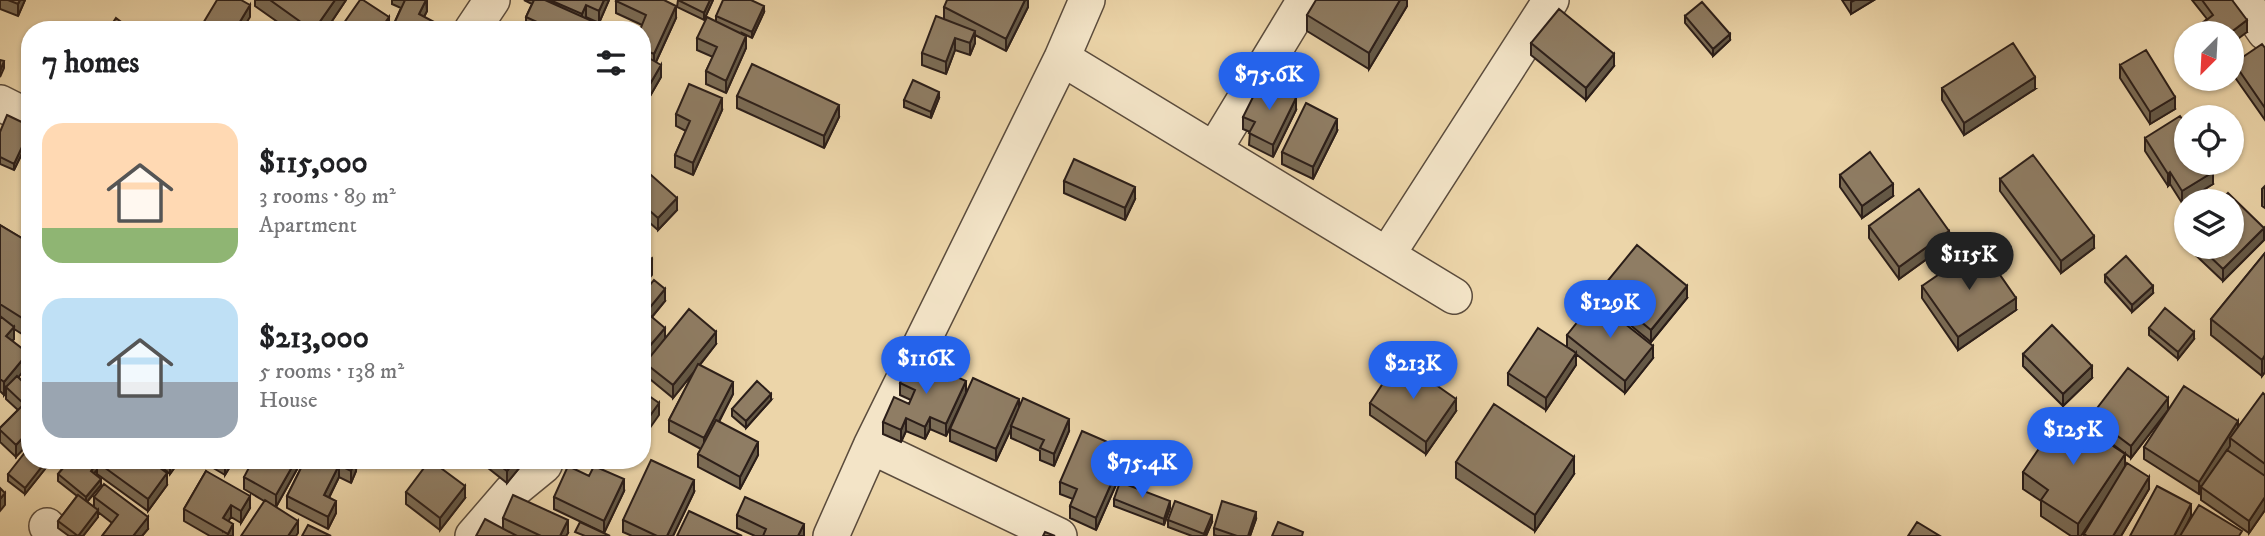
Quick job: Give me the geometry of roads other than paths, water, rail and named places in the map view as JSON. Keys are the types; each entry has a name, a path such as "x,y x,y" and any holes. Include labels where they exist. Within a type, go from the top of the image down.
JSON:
{"street":[{"path":"478,21 492,0"},
{"path":"831,536 871,446 1062,58 1087,0"},
{"path":"1214,150 1305,0"},
{"path":"1387,255 1551,0"},
{"path":"2243,0 2265,32"},
{"path":"1062,58 1454,296"},
{"path":"0,103 21,114"},
{"path":"871,446 1059,536"},
{"path":"473,536 511,492 540,469"}]}
